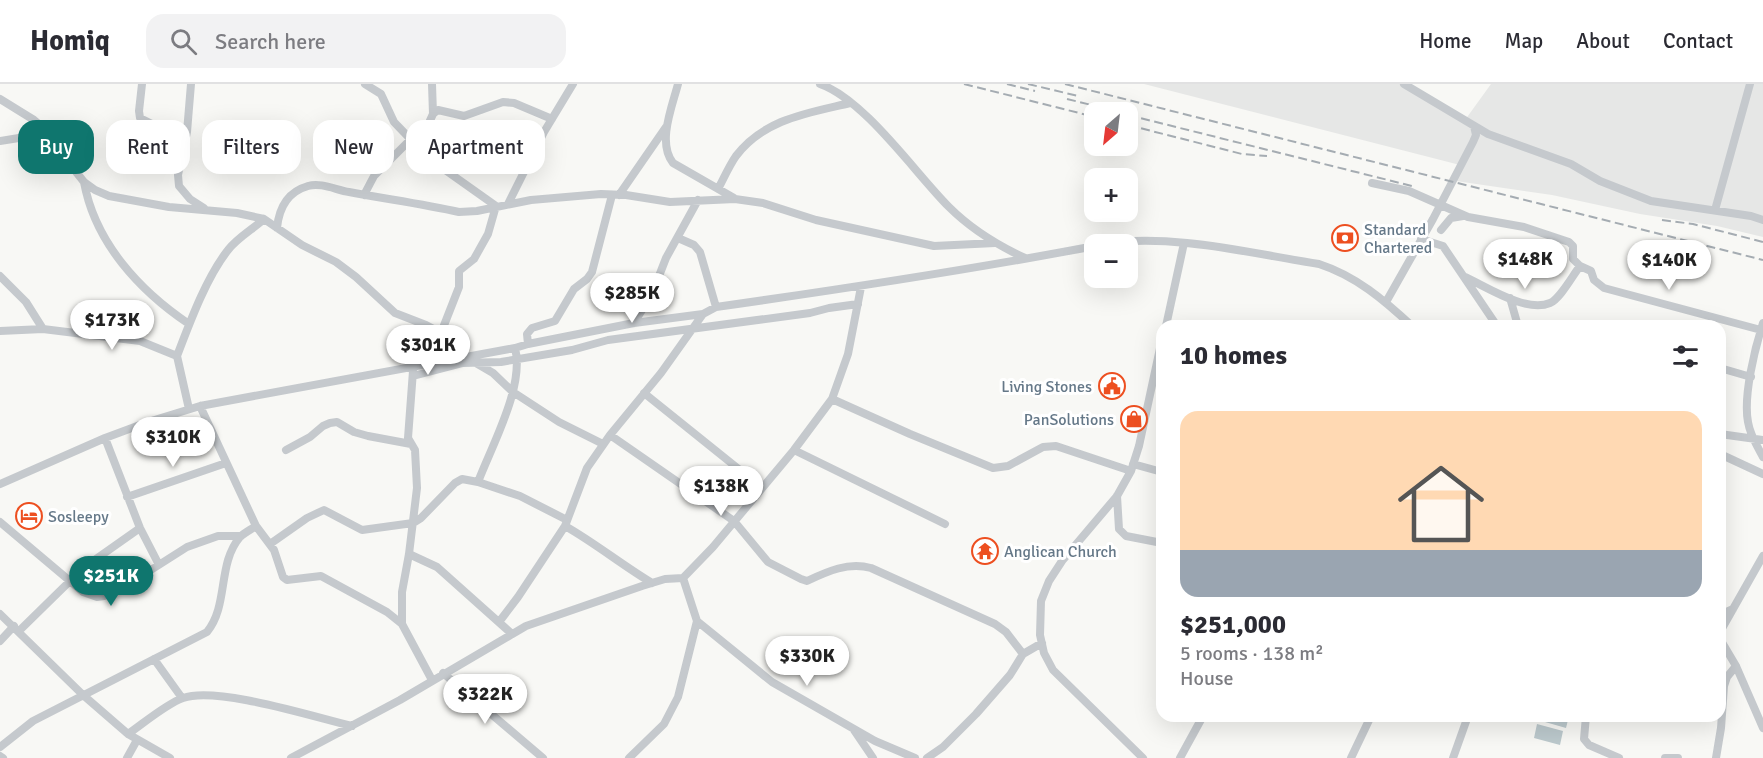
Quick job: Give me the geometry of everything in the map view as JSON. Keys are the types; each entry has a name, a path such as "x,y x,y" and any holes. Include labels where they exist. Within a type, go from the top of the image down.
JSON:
{"street":[{"path":"142,84 139,111 140,118 144,120"},
{"path":"188,120 191,84"},
{"path":"365,84 381,94 394,122 406,136"},
{"path":"430,120 433,114 432,84"},
{"path":"508,204 573,84"},
{"path":"678,84 668,126 666,149 668,157 674,163 735,199"},
{"path":"820,84 835,91 879,129 948,206 995,243 1026,259"},
{"path":"1404,84 1488,134 1571,164 1600,181 1651,201 1751,216 1763,220"},
{"path":"1714,210 1750,84"},
{"path":"0,99 34,120"},
{"path":"433,114 438,110 464,116 503,102 514,103 552,119"},
{"path":"718,189 736,156 762,131 798,116 850,103"},
{"path":"528,344 527,334 532,328 555,321 574,289 587,279 616,195 668,126"},
{"path":"1386,302 1473,142 1476,135 1474,126"},
{"path":"0,141 18,138"},
{"path":"364,195 367,185 374,176 406,144"},
{"path":"78,174 94,190 109,196 169,207 206,209 264,219 302,245 336,262 395,313 441,333 464,356 493,373 513,392 559,422 603,444"},
{"path":"178,174 179,186 190,199 206,209"},
{"path":"451,174 496,206"},
{"path":"84,182 98,226 111,248 139,284 161,305 189,324"},
{"path":"1372,183 1409,191 1468,217"},
{"path":"277,228 278,212 283,202 301,189 310,185 321,185 459,212 477,211 531,200 616,195 670,202 735,199 764,202 816,220 934,246 995,243"},
{"path":"634,323 652,294 666,258 698,200"},
{"path":"441,333 459,286 459,271 474,259 488,234 496,206"},
{"path":"1441,230 1450,218 1459,216 1524,227 1569,242 1573,246 1573,259 1580,266 1592,271 1594,280 1604,288 1762,327 1751,377 1748,422 1763,457"},
{"path":"189,409 177,356 189,324 199,301 230,248 264,219"},
{"path":"1433,219 1441,230 1443,246 1493,320"},
{"path":"678,238 694,245 700,252 716,307"},
{"path":"1420,239 1443,246"},
{"path":"1138,240 1184,243 1319,264 1338,270 1386,302 1406,320"},
{"path":"1167,320 1184,243"},
{"path":"0,484 105,438 200,406 514,348 634,323 703,314 716,307 861,286 1084,248"},
{"path":"1465,277 1510,298 1530,304 1551,303 1580,266"},
{"path":"0,276 26,302 43,329"},
{"path":"291,758 400,700 526,626 652,583 683,578 794,450 832,399 848,354 861,286"},
{"path":"1510,298 1516,320"},
{"path":"413,376 463,363 501,362 572,350 608,339 810,313 858,304"},
{"path":"499,622 566,523 587,468 703,314"},
{"path":"0,331 43,329 140,341 177,356"},
{"path":"477,482 513,392 518,359 514,348"},
{"path":"1143,758 1053,670 1044,653 1039,627 1041,602 1049,581 1062,561 1117,496 1132,467 1156,365"},
{"path":"402,624 402,592 417,488 415,450 408,438 413,366"},
{"path":"1726,370 1751,377"},
{"path":"644,393 761,487"},
{"path":"832,399 993,468 1008,466 1043,447 1056,446 1132,467 1156,471"},
{"path":"200,406 256,526 270,544 285,579 321,576 387,612 402,624 432,680"},
{"path":"286,450 310,437 323,426 337,422 354,432 411,444"},
{"path":"610,435 734,521 768,562 807,581 822,573 857,565 871,568 995,624 1006,632 1023,654"},
{"path":"1726,435 1763,440"},
{"path":"105,438 140,528 158,563"},
{"path":"794,450 945,524"},
{"path":"1726,457 1763,474"},
{"path":"128,497 226,463"},
{"path":"270,544 307,518 324,510 362,530 413,523 462,479 520,496 566,523 652,583"},
{"path":"1117,496 1119,529 1126,536 1156,542"},
{"path":"0,522 83,592 97,597 121,589 158,563 187,547 218,536 241,536"},
{"path":"0,747 33,721 196,639 210,628 218,610 224,572 231,553 241,536 256,526"},
{"path":"0,641 96,559 140,528"},
{"path":"409,554 437,567 512,634"},
{"path":"1726,622 1763,556"},
{"path":"1759,565 1763,573"},
{"path":"629,758 664,723 672,711 680,688 697,621 683,578"},
{"path":"1726,612 1734,608"},
{"path":"0,614 83,695 128,734 170,758"},
{"path":"697,621 772,682 853,729 915,758"},
{"path":"930,756 943,747 976,714 1010,675 1023,654 1042,643"},
{"path":"1726,649 1736,666 1763,728"},
{"path":"154,659 182,698"},
{"path":"1726,683 1736,666"},
{"path":"443,673 543,758"},
{"path":"128,734 182,698 194,696 239,698 352,726"},
{"path":"1180,758 1200,722"},
{"path":"1351,758 1368,722"},
{"path":"1453,758 1466,722"},
{"path":"1585,722 1584,739 1589,745 1619,758"},
{"path":"1716,758 1721,722"},
{"path":"853,729 873,758"},
{"path":"127,758 137,740"},
{"path":"930,756 944,758"},
{"path":"1665,758 1678,758"}],"shaded area":[{"path":"1144,84 1404,84 1465,120 1491,84 1763,84 1763,237 1717,226 1640,214 1552,195 1456,181 1460,165"},
{"path":"1545,722 1568,722 1566,728"},
{"path":"1537,724 1563,731 1560,745 1534,738"}],"railway":[{"path":"964,84 1084,114"},
{"path":"1007,84 1035,91"},
{"path":"1028,84 1078,96"},
{"path":"1065,84 1763,260"},
{"path":"1067,99 1084,103"},
{"path":"1138,118 1416,187"},
{"path":"1138,128 1242,154 1267,156"},
{"path":"1662,220 1693,224 1763,242"}],"place":[{"name":"Standard Chartered","path":"1345,238"},
{"name":"Living Stones","path":"1112,386"},
{"name":"PanSolutions","path":"1134,419"},
{"name":"Sosleepy","path":"29,516"},
{"name":"Anglican Church","path":"985,551"}]}
